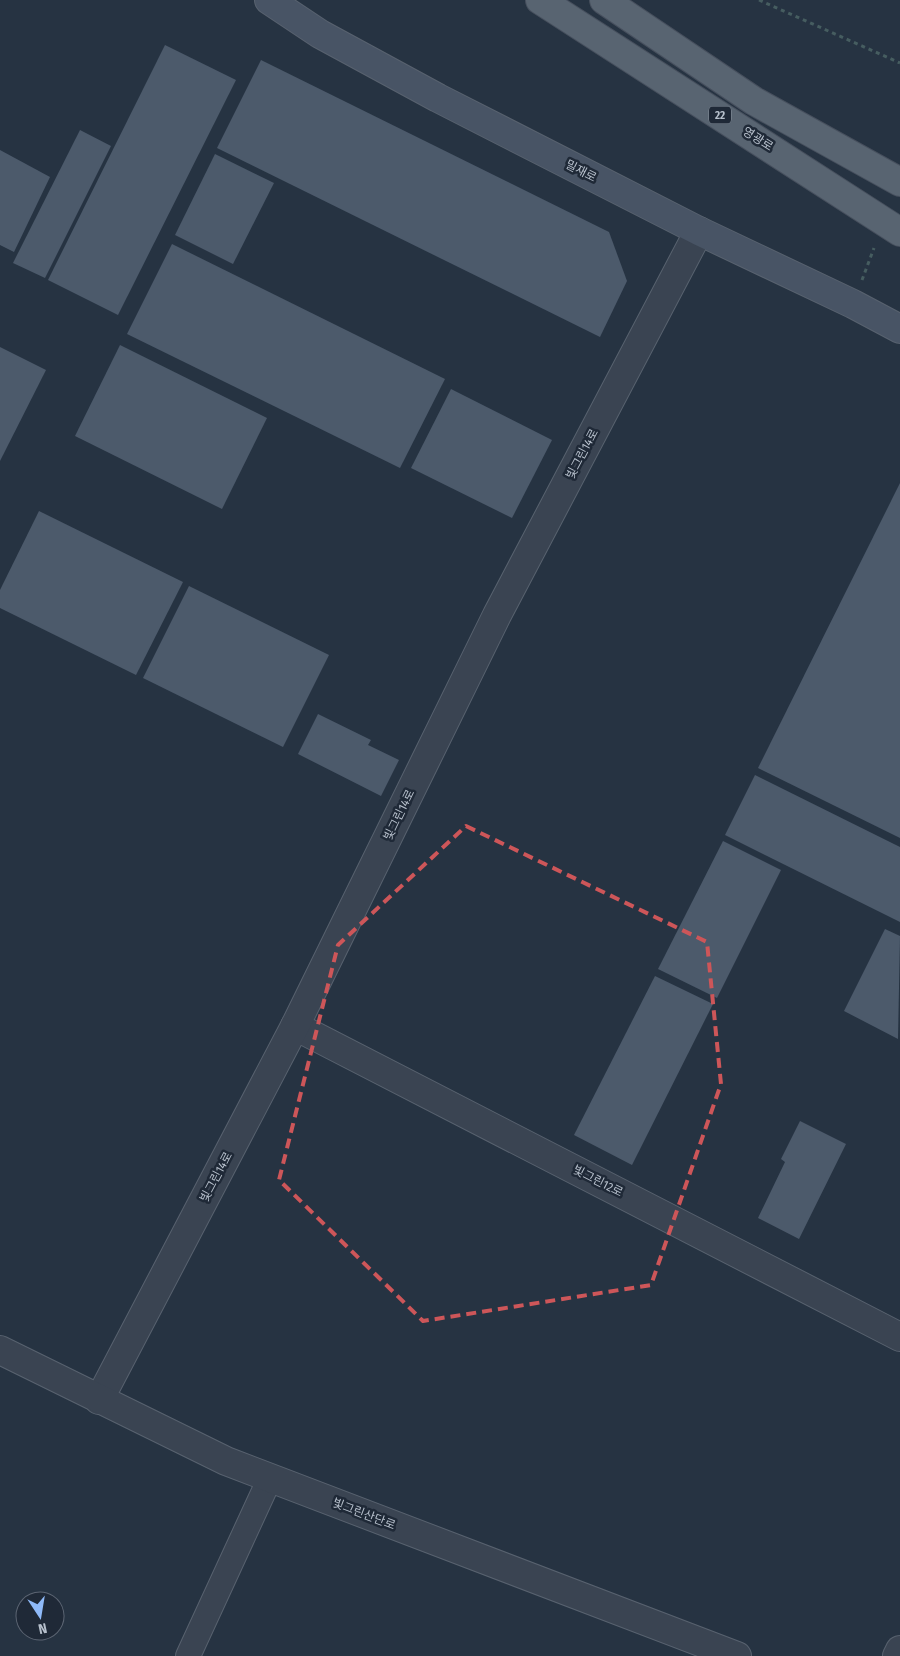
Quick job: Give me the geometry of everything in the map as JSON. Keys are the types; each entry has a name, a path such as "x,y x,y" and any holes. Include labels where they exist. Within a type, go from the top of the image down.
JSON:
{"main road":[{"name":"밀재로","path":"269,0 320,34 438,98 699,231 853,304 900,329"},
{"name":"영광로","path":"540,0 900,232"},
{"name":"22","path":"604,0 754,100 900,182"}],"street":[{"name":"빛그린14로","path":"99,1400 295,1026 497,615 699,231"},
{"name":"빛그린12로","path":"295,1026 900,1337"},
{"name":"빛그린산단로","path":"0,1350 226,1461 737,1656"},
{"path":"188,1656 270,1478"},
{"path":"897,1656 900,1650"}],"path":[{"path":"759,0 900,63"},
{"path":"853,304 874,248"}],"highlighted area":[{"path":"466,826 707,942 721,1084 651,1285 423,1321 279,1180 338,945"}],"building":[{"path":"165,45 236,80 118,315 48,280"},
{"path":"261,60 609,232 627,281 600,337 217,148"},
{"path":"80,130 111,146 45,278 13,263"},
{"path":"0,150 50,177 14,252 0,245"},
{"path":"215,154 274,183 233,264 175,235"},
{"path":"172,244 445,379 400,468 127,334"},
{"path":"120,345 267,418 222,509 75,436"},
{"path":"0,347 46,370 0,461"},
{"path":"451,389 552,440 512,518 411,468"},
{"path":"900,483 900,838 758,768"},
{"path":"39,511 183,582 136,675 0,608 0,590"},
{"path":"189,586 329,655 283,747 143,678"},
{"path":"318,714 371,740 368,745 399,760 381,796 298,754"},
{"path":"755,775 900,847 900,922 725,835"},
{"path":"723,841 781,870 717,998 658,969"},
{"path":"885,929 900,936 898,1039 844,1011"},
{"path":"655,976 713,1004 632,1165 574,1135"},
{"path":"800,1121 846,1144 799,1239 758,1218 785,1162 781,1159"}]}
